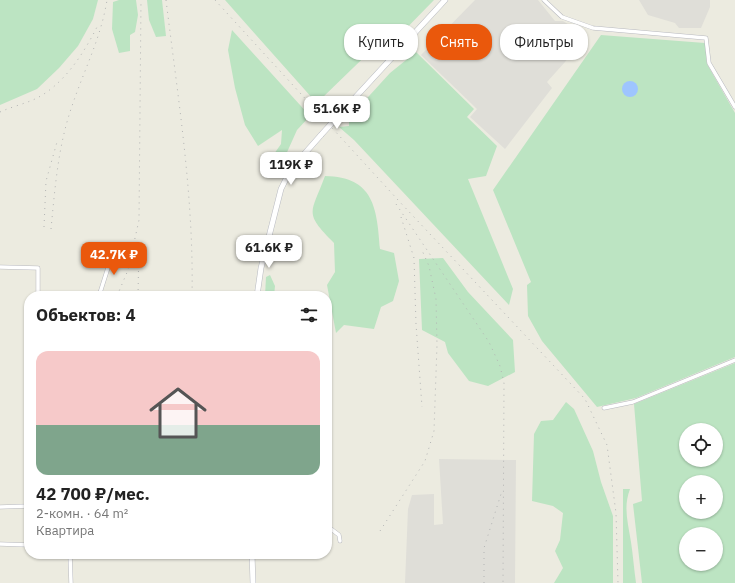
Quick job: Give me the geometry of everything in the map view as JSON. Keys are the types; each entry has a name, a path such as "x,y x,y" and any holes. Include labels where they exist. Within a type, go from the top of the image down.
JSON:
{"main road":[{"path":"258,291 261,268 281,189 291,169 445,0"},
{"path":"252,559 252,583"}],"street":[{"path":"544,0 562,17 593,28 706,38 710,63 735,106"},
{"path":"101,291 113,252"},
{"path":"0,267 38,268 38,291"},
{"path":"604,408 633,402 735,360"},
{"path":"0,507 24,506"},
{"path":"332,530 339,535 340,541"},
{"path":"0,544 24,545"},
{"path":"70,559 71,583"}],"shaded area":[{"path":"475,0 538,0 555,21 563,21 568,24 500,24 500,60 566,60 547,82 552,88 505,149 470,117 477,109 426,60 492,60 492,24 451,24"},
{"path":"639,0 710,0 710,7 701,28 679,28 675,23 648,15"},
{"path":"426,50 426,60 421,55"},
{"path":"439,459 516,460 515,583 405,583 408,509 412,495 434,494 434,525 443,524"}],"green space":[{"path":"0,0 98,0 93,19 78,46 59,68 37,89 0,105"},
{"path":"119,0 136,0 138,15 135,32 130,35 130,51 119,53 112,29 113,2"},
{"path":"147,0 162,0 166,36 156,37 149,20"},
{"path":"225,0 434,0 411,24 344,24 344,60 361,60 322,98 313,99"},
{"path":"232,30 310,116 297,130 284,159 277,159 274,154 281,144 282,130 258,146 245,125 235,88 228,50"},
{"path":"601,35 705,43 707,64 735,113 735,357 636,398 597,407 542,341 528,316 527,285 531,282 493,190 584,60 588,60 588,54"},
{"path":"418,54 474,109 467,117 497,146 486,176 468,179 513,289 509,305 354,140 339,127 349,126 349,118 390,73 406,60 418,60"},
{"path":"325,176 341,178 354,182 363,189 370,198 377,220 380,249 394,253 399,281 393,301 381,307 374,329 344,325 336,333 332,312 332,291 328,291 327,285 335,272 334,243 324,233 314,218 314,206"},
{"path":"443,258 468,292 513,340 515,372 488,386 469,381 448,353 445,342 422,330 419,259"},
{"path":"270,275 275,286 274,291 265,291 266,277"},
{"path":"735,363 735,583 642,583 633,504 642,501 634,404"},
{"path":"566,402 574,409 593,451 601,482 613,516 613,583 554,583 563,568 555,551 560,540 563,513 553,506 532,501 534,434 541,421 553,420"},
{"path":"623,489 630,489 626,509 636,583 623,583"}],"water":[{"path":"630,81 637,86 638,89 633,96 630,97 623,92 622,89 627,82"}],"railway":[{"path":"51,229 63,136 72,106 101,28 107,0"},
{"path":"119,291 128,270 139,220 141,0"},
{"path":"166,0 188,185 192,259 192,291"},
{"path":"215,0 398,200 585,399 607,445 616,513 618,583"},
{"path":"0,112 35,99 55,85 64,77 80,57 98,25"},
{"path":"44,227 46,181 57,142"},
{"path":"396,204 489,342 500,366 504,383 503,583"},
{"path":"401,217 414,258 416,324 422,407"},
{"path":"138,291 139,242"},
{"path":"380,531 425,461 434,431 437,345 436,299 429,266 421,248"},
{"path":"484,583 484,548 501,494"}]}
